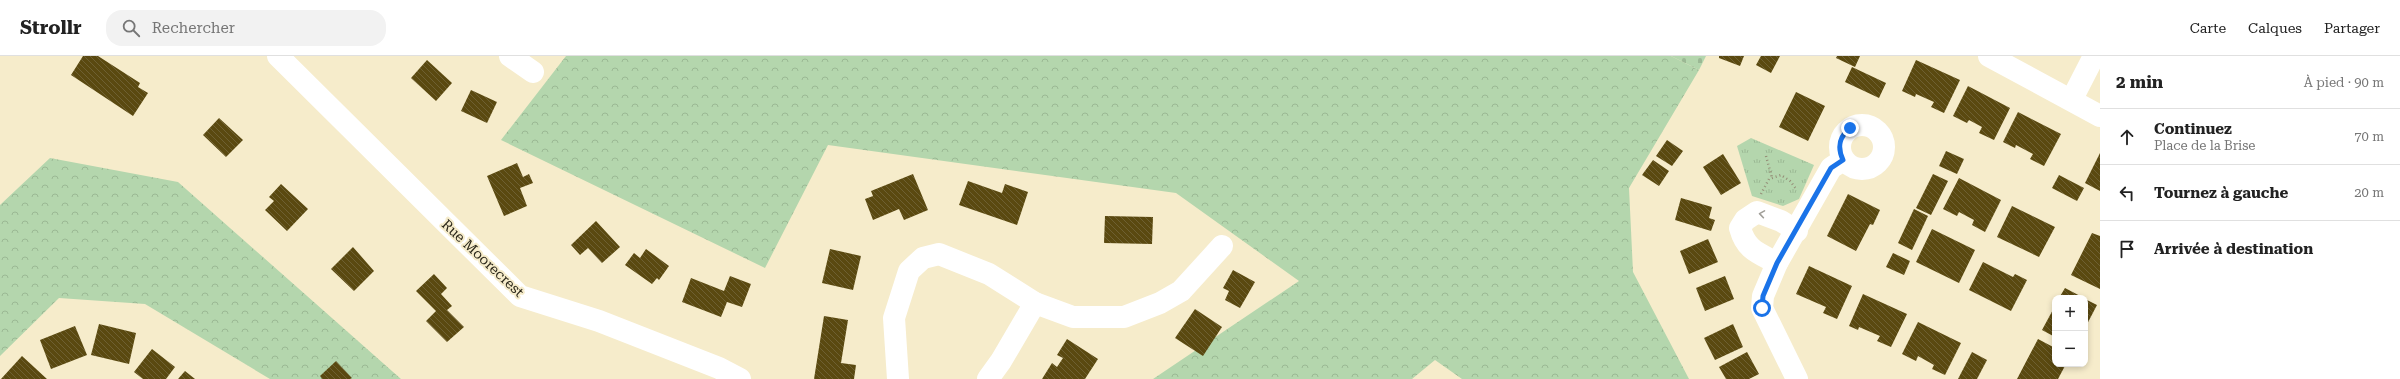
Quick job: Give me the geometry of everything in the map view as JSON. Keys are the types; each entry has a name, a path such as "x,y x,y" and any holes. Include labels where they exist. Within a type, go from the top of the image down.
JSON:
{"street":[{"name":"Rue Moorecrest","path":"278,56 520,296 599,321 719,368 740,379"},
{"path":"510,56 533,72"},
{"path":"1989,56 2072,99 2100,116"},
{"path":"2072,99 2094,56"},
{"path":"1797,379 1762,308 1763,296 1777,263 1797,231 1831,168 1843,160"},
{"path":"1777,263 1751,249 1743,240 1740,228 1745,220 1757,212 1781,221 1797,231"},
{"path":"898,379 894,318 909,271 923,258 938,254 982,271 1035,303 1073,317 1124,317 1160,303 1181,291 1222,246"},
{"path":"988,379 1001,361 1035,303"}],"path":[{"path":"1766,156 1772,178"},
{"path":"1757,212 1762,192 1769,179 1781,175 1790,181 1801,196"}],"green space":[{"path":"566,56 1671,56 1699,70 1629,188 1633,272 1689,379 1462,379 1435,360 1412,379 1153,379 1299,281 1176,193 828,145 765,268 501,140"},
{"path":"1671,56 1706,56 1699,70"},
{"path":"1751,138 1814,165 1799,199 1783,206 1752,196 1737,146"},
{"path":"50,158 178,182 401,379 270,379 145,304 59,298 0,356 0,205"}],"building":[{"path":"83,56 98,56 140,83 138,87 148,93 133,116 71,75"},
{"path":"1719,56 1744,56 1740,66 1719,58"},
{"path":"1761,56 1780,56 1771,73 1756,65"},
{"path":"1837,56 1860,56 1855,67 1836,58"},
{"path":"427,60 452,83 436,101 411,78"},
{"path":"1916,60 1960,80 1944,113 1931,107 1934,102 1916,94 1915,97 1902,91"},
{"path":"1852,67 1886,83 1879,98 1845,82"},
{"path":"1968,86 2010,108 1994,140 1979,133 1982,127 1969,120 1967,123 1953,116"},
{"path":"471,90 497,102 487,123 461,111"},
{"path":"1796,92 1825,106 1808,141 1779,127"},
{"path":"2018,112 2061,134 2044,166 2030,159 2033,154 2016,145 2015,148 2003,142"},
{"path":"219,118 243,140 226,157 203,135"},
{"path":"1667,140 1683,151 1672,166 1656,156"},
{"path":"1946,151 1964,159 1957,174 1939,166"},
{"path":"2100,153 2100,191 2085,183"},
{"path":"1723,154 1741,183 1721,195 1703,167"},
{"path":"1653,160 1669,171 1659,186 1642,175"},
{"path":"517,163 523,177 529,174 533,183 520,188 527,206 504,216 487,176"},
{"path":"913,174 928,210 904,220 899,209 873,220 865,199 873,196 871,191"},
{"path":"1933,174 1948,181 1931,215 1916,208"},
{"path":"2059,175 2084,188 2077,201 2052,188"},
{"path":"1959,178 2001,200 1985,232 1972,225 1974,220 1959,212 1957,216 1943,209"},
{"path":"968,181 1002,193 1005,184 1028,192 1017,225 959,205"},
{"path":"281,184 308,209 287,231 265,210 274,201 269,197"},
{"path":"1848,194 1880,210 1873,225 1870,224 1856,251 1827,236"},
{"path":"1681,198 1712,207 1709,218 1715,220 1711,231 1675,220"},
{"path":"2012,206 2055,227 2039,257 1997,237"},
{"path":"1914,209 1928,216 1912,250 1898,243"},
{"path":"1105,216 1153,217 1152,244 1104,243"},
{"path":"596,221 620,247 602,263 588,248 580,255 571,245"},
{"path":"1932,229 1975,250 1959,283 1916,262"},
{"path":"2092,233 2100,236 2100,289 2071,275"},
{"path":"1708,239 1718,262 1689,274 1680,251"},
{"path":"353,247 374,271 354,291 331,269"},
{"path":"646,249 669,266 659,280 657,278 652,284 625,265 634,253 640,258"},
{"path":"830,249 861,256 853,290 822,283"},
{"path":"1893,253 1910,261 1904,275 1886,267"},
{"path":"1983,262 2013,277 2015,274 2027,280 2011,311 1969,290"},
{"path":"1809,266 1852,286 1837,319 1823,313 1826,307 1796,294"},
{"path":"1233,270 1255,282 1240,308 1225,300 1229,291 1223,288"},
{"path":"434,274 447,288 441,294 452,306 447,310 464,327 447,342 426,321 436,311 416,291"},
{"path":"730,276 751,284 742,307 727,302 721,317 682,302 691,278 724,291"},
{"path":"1725,276 1734,299 1705,311 1696,288"},
{"path":"2065,288 2078,295 2061,295"},
{"path":"1863,294 1907,314 1891,347 1877,341 1880,336 1859,327 1858,330 1849,326"},
{"path":"2088,300 2097,305 2088,322"},
{"path":"1195,309 1222,327 1203,356 1175,338"},
{"path":"2052,312 2052,335 2042,330"},
{"path":"824,316 848,320 841,363 856,365 854,379 814,379"},
{"path":"1918,322 1961,343 1945,375 1932,369 1934,365 1918,356 1916,361 1902,354"},
{"path":"99,324 136,333 129,364 91,355"},
{"path":"1733,324 1743,347 1715,360 1704,338"},
{"path":"75,326 87,355 51,369 40,340"},
{"path":"1067,339 1098,359 1085,379 1042,379 1052,363 1057,367 1063,358 1057,355"},
{"path":"2038,339 2052,346 2052,367 2064,367 2058,379 2017,379"},
{"path":"152,349 175,367 166,379 143,379 134,372"},
{"path":"1747,352 1759,374 1749,379 1726,379 1719,367"},
{"path":"1972,352 1987,360 1977,379 1958,379"},
{"path":"22,356 47,379 1,379"},
{"path":"336,361 352,378 322,379 320,376"},
{"path":"185,371 195,379 178,379"}],"route":[{"path":"1762,308 1763,296 1777,263 1797,231 1831,168 1843,160 1839,146 1844,132 1850,128"}]}
